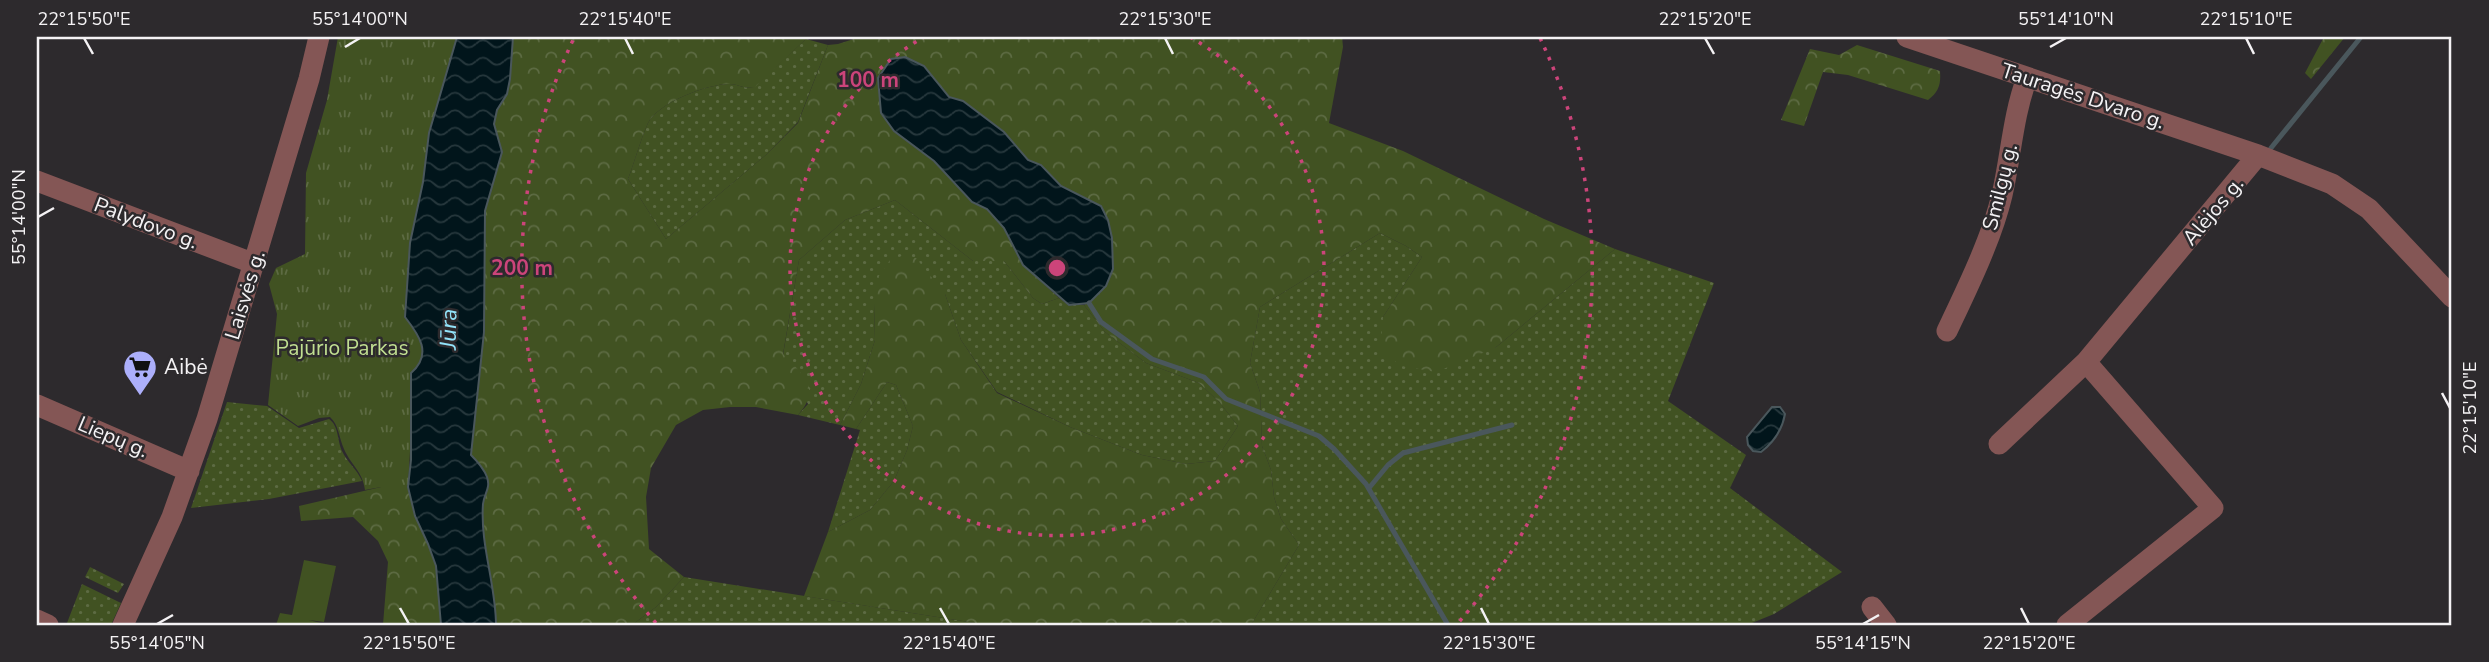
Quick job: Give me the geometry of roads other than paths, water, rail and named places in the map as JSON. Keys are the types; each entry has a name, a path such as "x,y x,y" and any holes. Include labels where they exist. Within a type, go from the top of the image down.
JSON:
{"street":[{"name":"Laisvės g.","path":"123,625 172,517 189,471 255,264 319,37"},
{"name":"Tauragės Dvaro g.","path":"1907,37 2259,155"},
{"name":"Smilgų g.","path":"1947,331 2002,198 2019,99 2026,78"},
{"name":"Alėjos g.","path":"1999,444 2086,362 2259,155 2311,174 2370,209 2452,297"},
{"name":"Palydovo g.","path":"37,181 255,264"},
{"path":"2067,625 2213,508 2086,362"},
{"name":"Liepų g.","path":"37,405 189,471"},
{"path":"1872,607 1886,625"},
{"path":"37,620 48,625"}],"water":[{"name":"Jūra","path":"457,37 513,37 507,94 497,110 494,124 502,152 485,211 484,332 471,455 486,474 488,481 483,519 496,625 441,625 436,566 415,516 408,487 411,460 411,373 418,366 422,352 419,338 405,317 410,243 423,182 429,133"},
{"path":"905,57 924,66 949,97 963,101 1004,132 1028,160 1041,165 1061,186 1101,206 1112,238 1113,269 1106,286 1089,303 1069,305 1023,265 1004,228 987,209 972,202 934,161 894,131 881,113 878,78 891,59"},
{"path":"1772,407 1780,407 1785,414 1782,426 1766,448 1761,452 1753,451 1748,445 1747,437"}],"waterway":[{"path":"2271,148 2361,37"},
{"path":"1089,303 1101,322 1152,359 1204,377 1226,399 1319,436 1334,449 1366,484 1448,625"},
{"path":"1369,488 1388,465 1403,453 1512,425"}],"place":[{"name":"Aibė","path":"140,397"}],"park label":[{"name":"Pajūrio Parkas","path":"342,348"}]}
